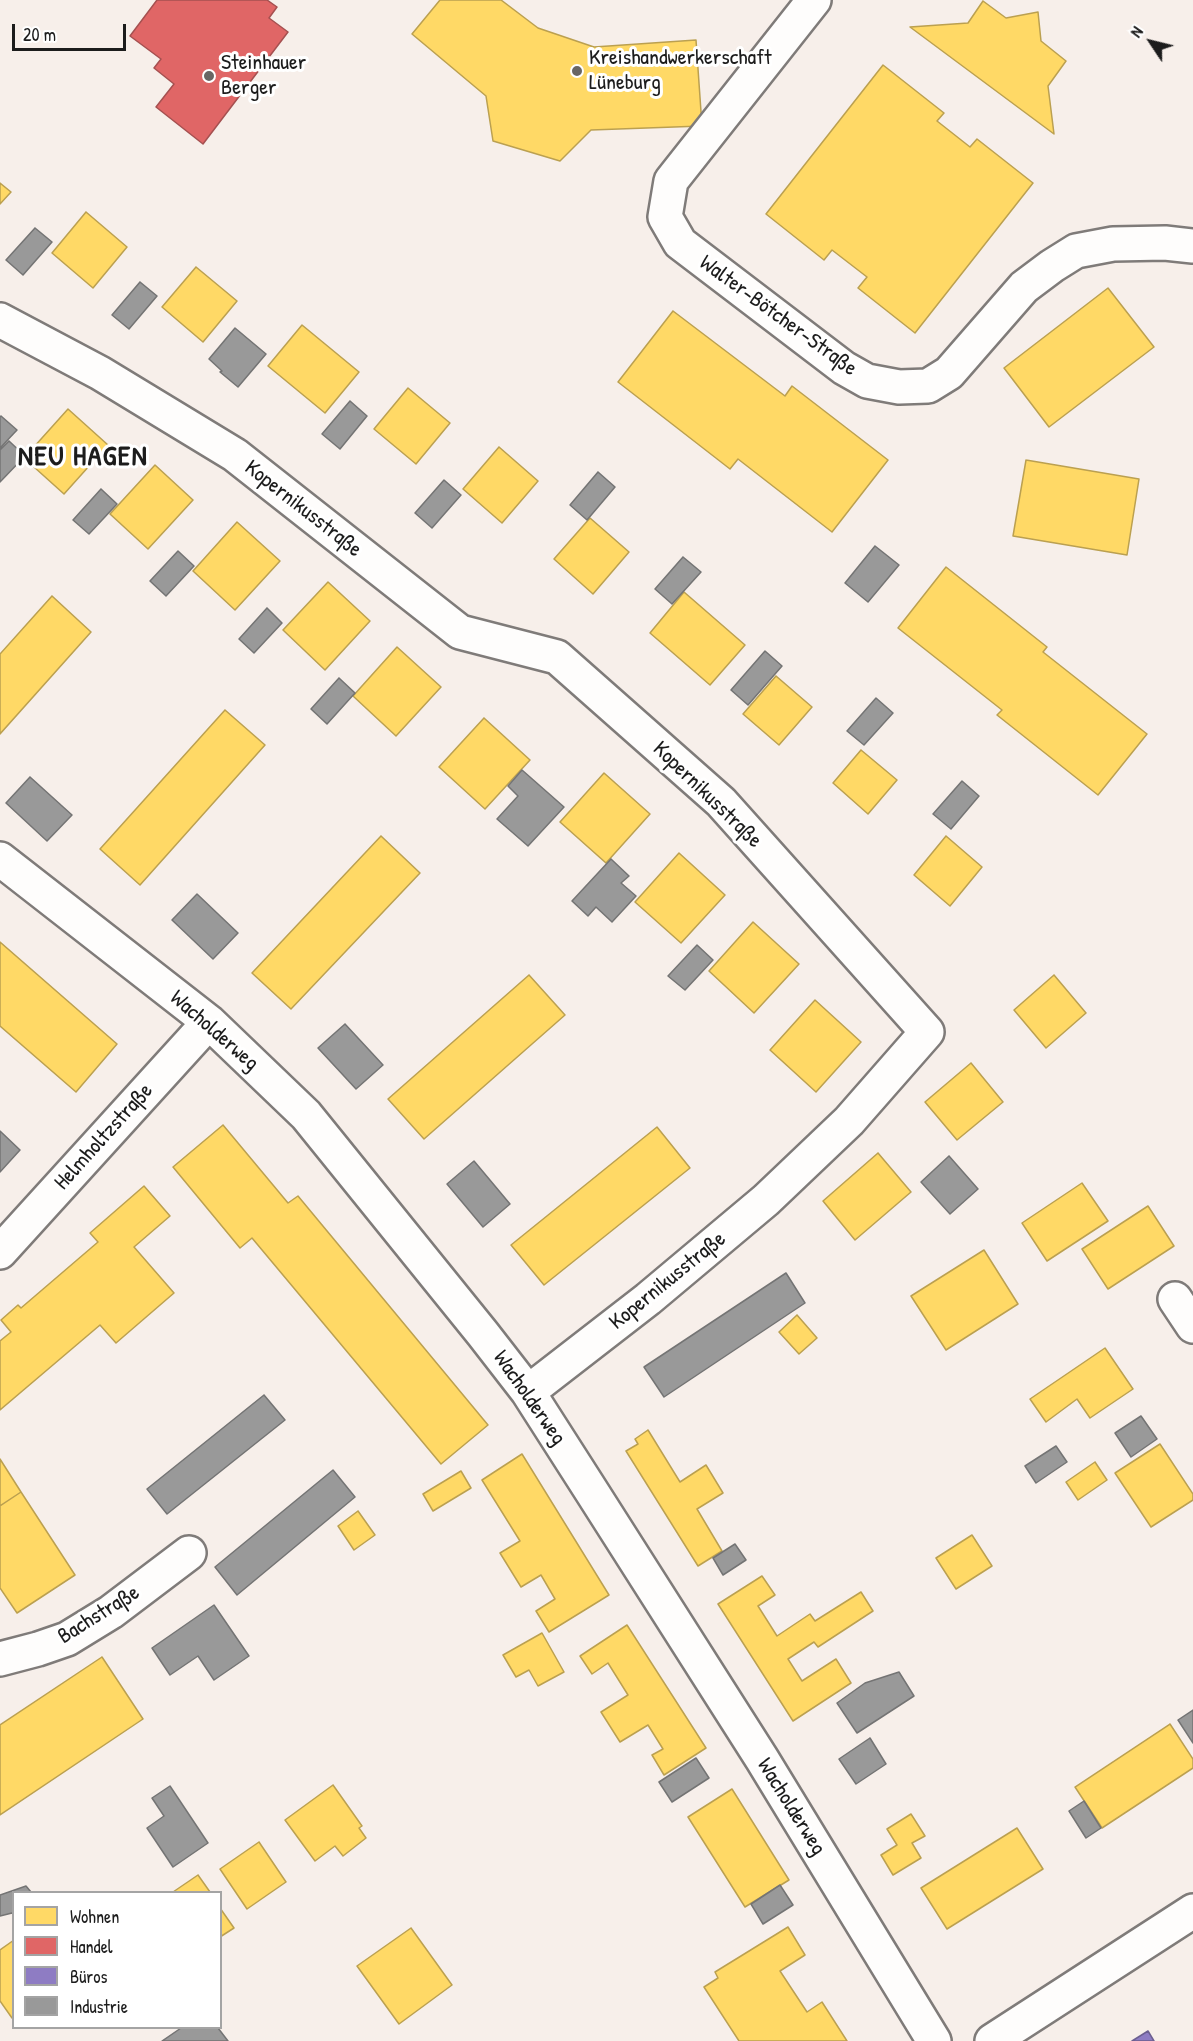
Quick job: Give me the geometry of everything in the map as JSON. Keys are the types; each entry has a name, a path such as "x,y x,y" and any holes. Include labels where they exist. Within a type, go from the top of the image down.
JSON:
{"street":[{"name":"Walter-Bötcher-Straße","path":"813,0 671,181 665,217 680,243 844,368 867,381 898,387 928,386 949,373 1024,287 1076,251 1125,243 1193,246"},
{"name":"Kopernikusstraße","path":"0,320 100,373 235,455 460,632 557,657 721,802 927,1032 849,1121 766,1200 648,1299 528,1392"},
{"name":"Wacholderweg","path":"0,859 209,1022 306,1115 433,1271 528,1392 773,1777 934,2041"},
{"name":"Helmholtzstraße","path":"0,1252 209,1022"},
{"path":"1175,1299 1193,1326"},
{"name":"Bachstraße","path":"0,1659 67,1639 111,1612 189,1553"},
{"path":"992,2041 1193,1911"}],"building: Wohnen":[{"name":"Kreishandwerkerschaft Lüneburg","path":"440,0 501,0 538,28 594,47 696,40 702,126 591,130 560,161 493,141 486,96 412,34"},
{"path":"983,1 1006,18 1038,12 1041,41 1066,61 1048,86 1054,134 910,27 968,23"},
{"path":"883,65 944,113 937,121 970,147 977,139 1033,183 915,333 858,288 867,277 832,250 824,260 766,214"},
{"path":"0,183 11,192 0,204"},
{"path":"86,212 127,247 93,288 52,253"},
{"path":"196,267 237,301 203,342 162,307"},
{"path":"1108,288 1154,347 1049,427 1004,368"},
{"path":"673,311 785,396 792,386 888,460 832,532 738,459 730,469 618,382"},
{"path":"302,325 359,372 325,413 268,366"},
{"path":"408,388 450,423 416,464 374,429"},
{"path":"68,409 108,445 64,494 24,458"},
{"path":"499,447 538,481 502,523 463,489"},
{"path":"1026,460 1139,479 1127,555 1013,536"},
{"path":"155,465 193,500 148,549 110,514"},
{"path":"590,518 629,552 593,594 554,559"},
{"path":"237,522 280,561 235,610 193,571"},
{"path":"946,567 1047,647 1043,652 1147,734 1098,795 997,715 1002,710 898,628"},
{"path":"328,582 370,621 325,670 283,630"},
{"path":"684,592 745,645 710,685 650,633"},
{"path":"52,596 91,632 0,734 0,654"},
{"path":"397,647 441,687 396,736 353,696"},
{"path":"776,676 812,707 779,745 743,714"},
{"path":"225,710 265,745 140,885 100,849"},
{"path":"484,718 530,760 485,809 439,767"},
{"path":"861,750 897,780 868,814 833,783"},
{"path":"604,773 650,814 606,863 560,822"},
{"path":"381,836 420,873 291,1009 252,973"},
{"path":"946,836 982,867 950,906 914,875"},
{"path":"679,853 725,895 681,943 635,902"},
{"path":"753,922 799,964 754,1013 709,971"},
{"path":"0,942 117,1044 76,1092 0,1026"},
{"path":"529,975 565,1015 424,1139 388,1099"},
{"path":"1054,975 1086,1013 1046,1048 1014,1010"},
{"path":"815,1000 861,1042 816,1092 770,1050"},
{"path":"971,1063 1003,1102 957,1140 925,1102"},
{"path":"223,1125 288,1203 298,1196 488,1425 441,1464 252,1238 240,1248 173,1167"},
{"path":"657,1127 690,1168 544,1285 511,1245"},
{"path":"878,1153 911,1192 855,1240 823,1201"},
{"path":"1082,1183 1108,1221 1047,1261 1022,1223"},
{"path":"144,1186 170,1216 134,1247 174,1293 116,1343 100,1325 0,1410 0,1341 11,1332 1,1320 18,1305 21,1308 98,1242 90,1233"},
{"path":"1148,1206 1174,1246 1108,1289 1082,1249"},
{"path":"984,1250 1018,1304 946,1350 911,1296"},
{"path":"797,1315 817,1338 799,1354 779,1332"},
{"path":"1105,1348 1133,1389 1090,1418 1077,1399 1046,1422 1030,1399"},
{"path":"648,1430 680,1482 706,1465 723,1493 697,1509 722,1551 698,1566 626,1451 638,1444 635,1439"},
{"path":"1160,1444 1193,1494 1193,1500 1151,1527 1115,1473"},
{"path":"522,1454 609,1595 549,1632 536,1611 555,1599 541,1575 521,1587 500,1553 520,1541 482,1480"},
{"path":"0,1459 21,1492 0,1506"},
{"path":"1095,1462 1107,1480 1078,1500 1066,1482"},
{"path":"461,1471 471,1488 433,1511 423,1494"},
{"path":"21,1492 75,1575 17,1613 0,1588 0,1506"},
{"path":"358,1511 375,1535 354,1550 338,1526"},
{"path":"972,1535 992,1566 956,1589 936,1558"},
{"path":"762,1576 775,1595 758,1606 777,1636 810,1614 815,1621 861,1592 873,1611 818,1647 814,1642 788,1659 802,1681 836,1659 851,1683 793,1721 718,1604"},
{"path":"627,1625 706,1748 664,1775 652,1755 663,1749 648,1725 620,1742 601,1712 628,1695 608,1663 592,1674 580,1656"},
{"path":"542,1633 564,1672 538,1686 529,1670 516,1677 503,1655"},
{"path":"102,1657 143,1719 0,1815 0,1725"},
{"path":"1170,1724 1193,1759 1193,1768 1102,1828 1075,1787"},
{"path":"333,1785 362,1826 359,1828 366,1838 343,1856 335,1846 315,1861 285,1820"},
{"path":"732,1789 789,1880 745,1907 688,1817"},
{"path":"911,1814 925,1836 912,1843 921,1858 893,1875 881,1855 897,1845 887,1829"},
{"path":"1017,1828 1043,1869 947,1929 921,1888"},
{"path":"259,1842 286,1882 247,1909 220,1869"},
{"path":"198,1875 209,1891 174,1891"},
{"path":"222,1911 234,1928 222,1936"},
{"path":"788,1927 805,1955 780,1971 807,2012 822,2002 847,2041 739,2041 704,1987 718,1978 715,1972"},
{"path":"411,1928 452,1985 399,2024 357,1966"},
{"path":"12,1941 12,2018 0,2001 0,1950"}],"building: Handel":[{"name":"Steinhauer Berger","path":"157,0 267,0 277,7 269,18 288,32 203,144 156,107 174,84 154,68 161,59 130,36"}],"building: Büros":[{"path":"1148,2031 1154,2041 1132,2041"}],"building: Industrie":[{"path":"35,228 52,242 23,275 6,260"},
{"path":"140,282 157,296 129,329 112,315"},
{"path":"235,328 266,354 238,387 209,359"},
{"path":"350,401 367,416 340,449 322,434"},
{"path":"0,417 17,430 0,448"},
{"path":"9,441 25,456 0,482 0,450"},
{"path":"598,472 615,487 587,520 570,505"},
{"path":"444,480 461,495 432,528 415,513"},
{"path":"101,489 117,504 89,534 73,520"},
{"path":"875,546 899,565 868,602 845,583"},
{"path":"178,551 194,566 166,596 150,581"},
{"path":"683,557 701,572 672,604 655,589"},
{"path":"267,608 282,623 254,653 239,639"},
{"path":"765,651 782,666 748,705 731,690"},
{"path":"339,678 355,693 327,724 311,709"},
{"path":"876,698 893,713 864,745 847,731"},
{"path":"522,770 564,807 528,846 497,819 518,796 508,786"},
{"path":"30,777 72,815 47,841 6,803"},
{"path":"962,781 979,796 951,829 933,814"},
{"path":"611,859 629,876 621,883 636,896 612,922 596,907 588,916 572,901"},
{"path":"197,894 238,933 213,959 172,920"},
{"path":"697,945 713,960 685,990 668,976"},
{"path":"345,1024 383,1065 356,1089 318,1048"},
{"path":"0,1131 20,1150 0,1172"},
{"path":"949,1156 978,1189 950,1214 921,1182"},
{"path":"474,1161 510,1204 483,1227 447,1184"},
{"path":"786,1273 805,1303 664,1397 644,1367"},
{"path":"264,1395 285,1420 167,1514 147,1489"},
{"path":"1141,1416 1157,1439 1131,1457 1115,1433"},
{"path":"1056,1446 1067,1462 1036,1483 1025,1466"},
{"path":"333,1470 355,1497 237,1595 215,1567"},
{"path":"735,1544 746,1560 723,1575 713,1558"},
{"path":"214,1605 249,1656 214,1680 198,1656 170,1675 152,1648"},
{"path":"899,1672 914,1696 857,1733 837,1703 865,1683"},
{"path":"1193,1710 1193,1743 1178,1720"},
{"path":"870,1738 886,1764 856,1784 839,1759"},
{"path":"696,1758 709,1778 672,1802 659,1782"},
{"path":"170,1786 208,1843 173,1867 147,1828 164,1816 152,1798"},
{"path":"1084,1801 1101,1828 1086,1838 1069,1811"},
{"path":"780,1885 793,1905 763,1924 751,1904"},
{"path":"26,1886 30,1891 12,1891 12,1913 0,1916 0,1895"},
{"path":"180,2029 219,2029 228,2041 162,2041"}],"place":[{"name":"Kreishandwerkerschaft Lüneburg","path":"577,71"},
{"name":"Steinhauer Berger","path":"209,76"}],"district":[{"name":"NEU HAGEN","path":"83,458"}]}
